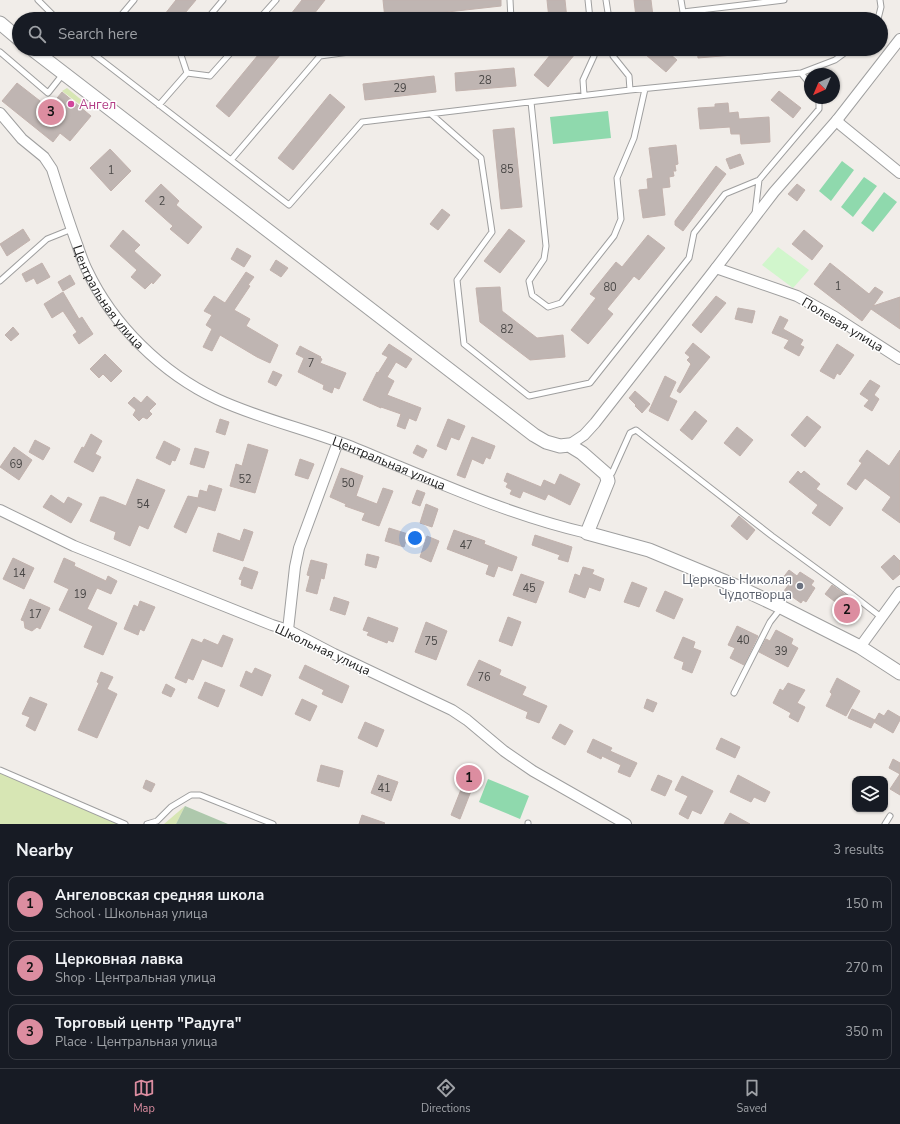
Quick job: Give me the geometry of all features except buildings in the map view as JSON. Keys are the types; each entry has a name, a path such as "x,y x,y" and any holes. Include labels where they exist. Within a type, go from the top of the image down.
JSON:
{"street":[{"path":"0,23 12,33"},
{"path":"888,54 900,39"},
{"path":"41,56 534,435 546,442 560,446 569,445 584,435 774,192 837,120 887,56"},
{"name":"Центральная улица","path":"0,113 22,139 44,157 52,169 86,269 100,294 116,317 134,338 162,363 198,389 218,400 338,442 525,516 649,550 738,587 781,607 860,647 900,673"},
{"path":"837,120 900,173"},
{"name":"Полевая улица","path":"716,268 797,296 835,317 900,360"},
{"path":"288,630 295,567 299,548 338,442"},
{"path":"569,445 586,456 606,474 608,481 587,533"},
{"name":"Школьная улица","path":"0,510 74,546 288,630 452,710 467,720 504,751 533,771 626,824"},
{"path":"860,647 900,592"}],"lane":[{"path":"38,0 50,12"},
{"path":"124,12 134,0"},
{"path":"213,12 223,0"},
{"path":"265,12 276,0"},
{"path":"510,0 511,12"},
{"path":"588,0 589,12"},
{"path":"606,0 607,12"},
{"path":"681,0 683,12 750,2 784,0"},
{"path":"880,0 880,12"},
{"path":"0,52 48,93 63,74"},
{"path":"98,56 159,105 289,205 362,122 630,90 801,73 835,60 840,56"},
{"path":"181,56 187,73"},
{"path":"187,73 210,76 228,56"},
{"path":"231,160 320,56"},
{"path":"584,96 583,80 594,56"},
{"path":"613,56 628,76 630,90"},
{"path":"159,105 187,73"},
{"path":"801,73 804,77"},
{"path":"531,102 546,246 544,259 529,281 532,295 548,307 561,303 614,236 621,219 618,178 634,138 645,89"},
{"path":"431,114 481,158 492,232 457,280 464,344 529,396 590,383 689,258 694,234 725,194 759,180 819,110 819,104"},
{"path":"754,218 759,180"},
{"path":"0,281 47,239 72,229"},
{"path":"606,474 612,474 630,432 636,430 772,536 881,617"},
{"path":"734,693 770,622 781,607"},
{"path":"0,770 125,824"},
{"path":"147,824 157,821 172,806 191,795 200,795 273,824"},
{"path":"885,824 890,816"}],"green space":[{"path":"67,88 84,102 83,107 62,91"},
{"path":"608,111 611,138 553,144 550,117"},
{"path":"842,161 854,170 831,201 819,191"},
{"path":"864,177 877,186 853,217 841,207"},
{"path":"884,192 897,202 873,232 861,223"},
{"path":"778,247 809,270 793,288 762,265"},
{"path":"0,772 118,824 0,824"},
{"path":"488,779 529,796 520,819 479,802"},
{"path":"185,806 176,824 164,824"},
{"path":"185,806 228,824 176,824"}],"place":[{"name":"Ангел","path":"71,104"},
{"name":"Торговый центр \"Радуга\"","path":"51,112"},
{"name":"Церковь Николая Чудотворца","path":"800,586"},
{"name":"Церковная лавка","path":"847,610"},
{"name":"Ангеловская средняя школа","path":"469,778"}]}
